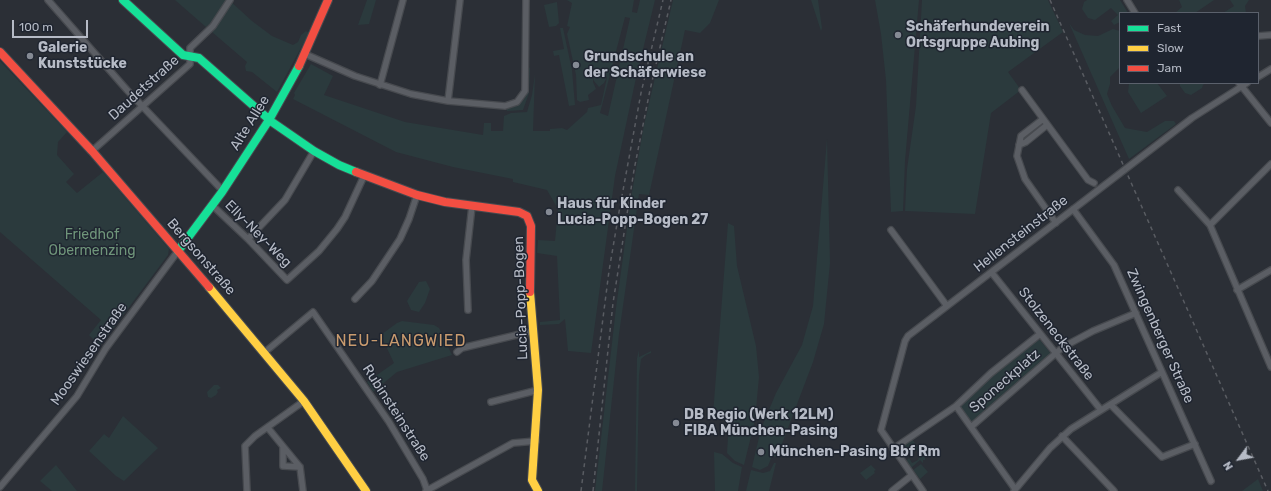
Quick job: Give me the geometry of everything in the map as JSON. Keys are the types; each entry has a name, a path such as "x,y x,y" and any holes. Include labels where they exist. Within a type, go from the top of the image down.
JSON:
{"street":[{"path":"48,0 104,65 223,191"},
{"name":"Lucia-Popp-Bogen","path":"123,0 183,55 199,58 269,120 314,151 364,176 417,196 472,206 519,212 527,216 531,226 530,287 538,390 536,441 532,480 538,491"},
{"name":"Daudetstraße","path":"92,151 142,105 190,64 190,48 212,26 230,0"},
{"name":"Alte Allee","path":"178,251 223,191 269,120 305,54 328,0"},
{"path":"380,85 403,0"},
{"path":"448,101 460,0"},
{"path":"305,54 380,85 448,101 505,106 517,102 525,91 526,0"},
{"path":"1127,0 1134,12"},
{"path":"1259,36 1271,35"},
{"name":"Bergsonstraße","path":"0,52 92,151 265,352 304,401 366,491"},
{"path":"1259,75 1271,69"},
{"path":"1240,85 1271,123"},
{"name":"Hellensteinstraße","path":"923,491 881,430 905,341 908,336 1192,118 1240,85"},
{"path":"1022,90 1088,180 1094,183"},
{"path":"1043,119 1021,136 1017,156 1021,170 1031,188 1056,223"},
{"path":"1019,145 1026,142 1048,125"},
{"path":"248,240 285,200 314,151"},
{"path":"1210,225 1271,164"},
{"name":"Elly-Ney-Weg","path":"212,206 287,280 319,251 337,229 345,217 364,176"},
{"path":"1178,190 1210,225 1270,364"},
{"path":"355,299 372,281 400,239 410,219 417,196"},
{"path":"468,310 466,260 472,206"},
{"name":"Zwingenberger Straße","path":"1074,209 1114,265 1211,481"},
{"path":"891,230 947,306"},
{"name":"Mooswiesenstraße","path":"0,487 77,396 106,348 178,251"},
{"path":"1237,290 1271,270"},
{"name":"Stolzeneckstraße","path":"992,273 1100,410"},
{"name":"Rubinsteinstraße","path":"265,352 313,312 389,422 423,479 426,491"},
{"name":"Sponeckplatz","path":"970,427 1063,348 1093,331 1136,313"},
{"path":"457,352 462,348 533,331"},
{"name":"Sponeckplatz","path":"893,449 956,406 991,373 1040,334"},
{"path":"956,406 1014,490 1062,436 1100,410 1111,405 1162,372"},
{"path":"491,402 538,390"},
{"path":"247,491 245,446 255,436 304,401"},
{"path":"1111,405 1162,457 1195,444"},
{"path":"268,428 283,448 287,449 300,467 303,491"},
{"path":"1062,436 1114,491"},
{"path":"426,491 513,443 536,441"},
{"path":"283,448 282,466 300,467"},
{"path":"892,491 912,476"}],"green space":[{"path":"175,0 229,0 252,21 272,36 293,45 298,42 301,35 306,31 309,33 277,92 252,72 246,71 245,66 247,62 212,32 213,30 208,25 206,27"},
{"path":"367,0 376,0 369,24 358,25"},
{"path":"567,0 634,0 632,12 637,13 640,0 655,0 636,78 615,176 591,353 568,351 565,319 559,324 540,325 540,322 560,320 557,256 537,253 538,240 555,241 558,209 547,190 513,182 513,179 453,167 396,152 293,99 295,95 294,93 311,64 333,76 324,95 405,122 483,135 484,123 491,123 491,131 503,131 504,116 511,113 527,112 532,95 535,74 533,131 550,131 550,129 562,128 567,130 587,112 588,108 601,105 607,77 601,71 594,74 593,82 596,89 588,95 589,100 580,102 577,100 576,75 567,34 570,27 567,26 572,3","holes":["625,17 630,18 608,116 600,113"]},
{"path":"673,0 719,0 710,23 700,33 685,30 649,195 639,194 619,334 602,491 595,491 616,308 632,192 644,125"},
{"path":"811,0 818,0 822,28 821,31"},
{"path":"875,0 919,0 905,161 903,211 891,212 886,80 881,34"},
{"path":"922,0 1048,0 1063,32 1008,72 1021,90 991,113 975,214 905,211 907,169 916,106"},
{"path":"1087,0 1120,0 1127,12 1119,12 1119,22 1114,25 1111,21 1118,15 1111,8 1095,20 1088,18 1082,9 1084,2"},
{"path":"1179,0 1214,0 1196,12 1176,12 1182,7"},
{"path":"1230,0 1249,0 1245,6 1246,12 1225,12 1234,6"},
{"path":"557,2 559,23 556,26 549,27 544,5"},
{"path":"1069,23 1074,30 1085,35 1098,36 1113,29 1119,31 1119,68 1110,77 1110,84 1107,94 1125,128 1147,132 1165,121 1174,121 1176,124 1129,159"},
{"path":"560,28 563,28 572,70 575,105 569,106 559,55 554,56 553,51 564,49"},
{"name":"Friedhof Obermenzing","path":"0,61 67,132 58,142 57,155 74,174 66,182 77,193 103,172 169,249 168,255 100,346 89,335 101,320 0,232"},
{"path":"528,68 530,68 529,93 523,110 507,111 507,109 518,105 524,99 527,92"},
{"path":"598,73 602,73 606,79 599,87 594,81 594,77"},
{"path":"1129,84 1158,84 1167,96 1141,113 1128,92"},
{"path":"1180,84 1204,84 1202,88 1191,95 1185,93"},
{"path":"827,139 830,263 824,324 813,362 777,457 772,456 768,466 760,470 752,467 761,429 776,393 802,345 813,306"},
{"path":"728,223 734,226 737,266 756,346 759,377 755,420 744,465 735,461 727,453 729,421 714,418 713,414"},
{"path":"426,281 430,289 425,303 419,312 411,310 407,301 419,282"},
{"path":"402,321 434,325 439,328 452,355 397,372 373,392 367,382 394,363 382,338 382,334"},
{"path":"1040,340 1052,355 970,425 957,406 995,372 1000,370 1000,368 1036,341"},
{"path":"639,350 639,357 651,351 651,353 641,359 639,375 637,491 635,491 637,358"},
{"path":"214,385 218,385 221,388 217,390 218,392 216,395 211,398 208,397 207,392"},
{"path":"123,416 158,448 124,481 116,476 89,451 104,434 109,438"},
{"path":"912,439 925,457 925,460 923,460 923,463 920,460 911,468 906,461 909,458 912,463 918,460 920,454 913,446 905,452 908,457 904,458 899,448"},
{"path":"714,452 722,454 733,463 742,467 738,491 715,491"},
{"path":"774,463 776,463 769,491 746,491 751,470 763,473 770,471"},
{"path":"921,464 928,472 920,479 913,470"},
{"path":"56,465 77,491 52,491 40,481"},
{"path":"871,465 876,470 874,471 875,473 866,480 860,473"},
{"path":"1258,479 1263,491 1242,491"}],"railway":[{"path":"581,491 609,271 641,93 663,0"},
{"path":"593,491 613,303 634,170 650,90 671,0"},
{"path":"1050,0 1268,491"}],"traffic: fast":[{"path":"123,0 183,55 199,58 272,122 314,151 339,165 356,172"},
{"path":"178,251 222,192 269,120 299,66"}],"traffic: slow":[{"path":"209,287 304,401 366,491"},
{"path":"530,292 538,390 532,480 538,491"}],"traffic: jam":[{"path":"299,66 328,0"},
{"path":"0,52 92,151 209,287"},
{"path":"356,172 417,195 445,202 519,212 527,216 531,226 530,292"}],"place":[{"name":"Schäferhundeverein Ortsgruppe Aubing","path":"898,35"},
{"name":"Galerie Kunststücke","path":"30,56"},
{"name":"Grundschule an der Schäferwiese","path":"576,65"},
{"name":"Haus für Kinder Lucia-Popp-Bogen 27","path":"549,212"},
{"name":"DB Regio (Werk 12LM) FIBA München-Pasing","path":"676,423"},
{"name":"München-Pasing Bbf Rm","path":"761,452"}],"district":[{"name":"NEU-LANGWIED","path":"401,341"}]}
